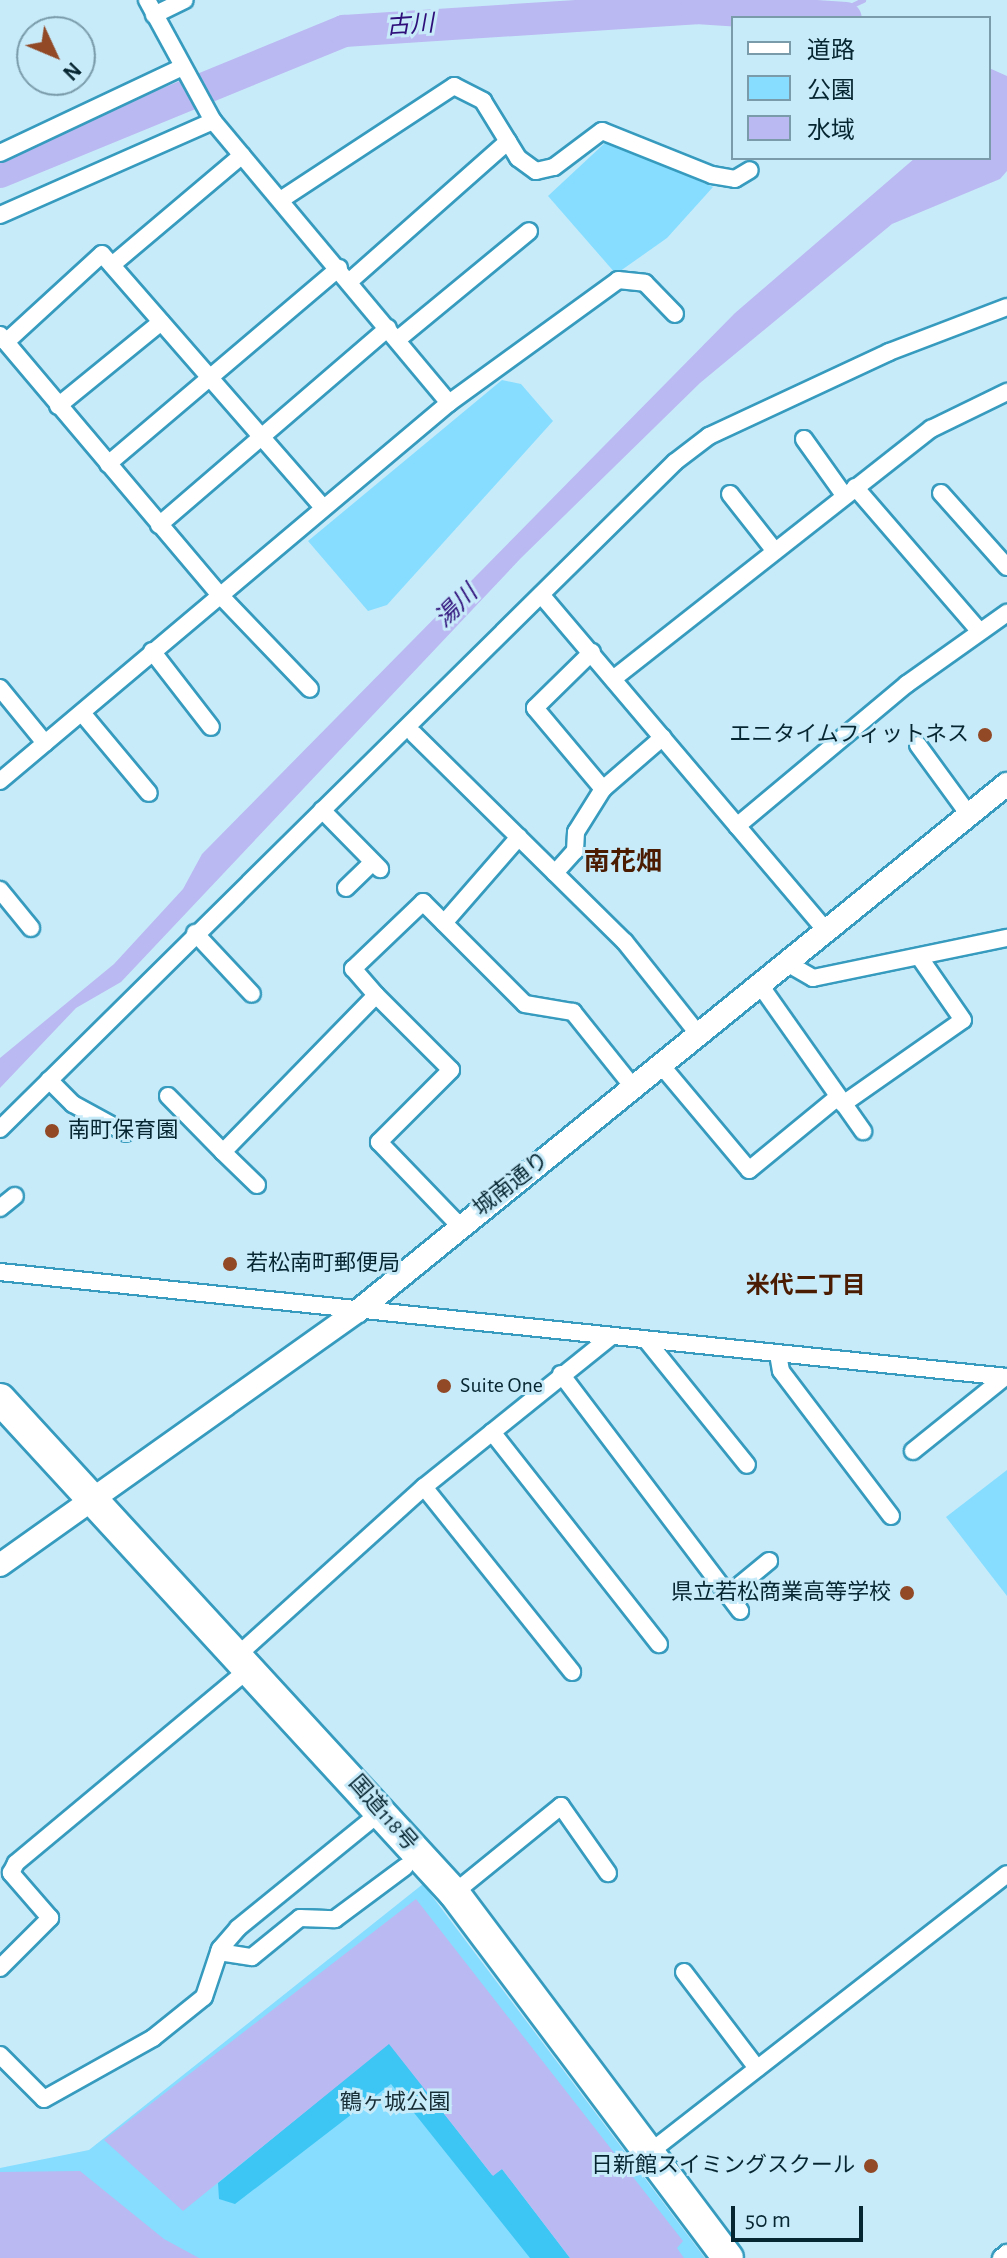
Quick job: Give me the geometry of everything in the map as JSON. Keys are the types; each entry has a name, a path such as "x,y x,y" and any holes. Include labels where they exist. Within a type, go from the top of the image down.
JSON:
{"highway":[{"name":"国道118号","path":"0,1399 245,1660 454,1893 728,2258"}],"main road":[{"name":"城南通り","path":"0,1565 358,1311 459,1225 699,1035 1007,784"}],"street":[{"path":"185,0 150,8 213,121 282,199 449,403"},
{"path":"0,153 181,68"},
{"path":"282,199 454,86 483,101 508,141 536,171 554,167 602,131 712,175 735,179 750,170"},
{"path":"0,215 213,121"},
{"path":"350,281 508,141"},
{"path":"112,265 242,155"},
{"path":"159,525 262,438 529,231"},
{"path":"310,689 217,592 3,338 102,254 321,505"},
{"path":"108,464 339,268"},
{"path":"0,781 321,505 449,403 618,280 635,277 675,314"},
{"path":"0,1129 195,933 543,597 622,511 709,436 901,346 1007,307"},
{"path":"58,406 161,322"},
{"path":"613,679 931,429 1006,394"},
{"path":"804,439 980,632"},
{"path":"941,493 1007,567"},
{"path":"730,494 774,550"},
{"path":"543,597 826,931"},
{"path":"737,826 1007,613"},
{"path":"152,651 211,727"},
{"path":"592,652 535,708 603,789"},
{"path":"0,688 45,743"},
{"path":"82,713 149,793"},
{"path":"414,734 625,942 699,1035"},
{"path":"555,873 575,851 576,832 603,789 663,737"},
{"path":"918,745 969,815"},
{"path":"322,810 377,866 346,888"},
{"path":"444,923 519,837"},
{"path":"0,890 31,928"},
{"path":"459,1225 379,1142 451,1070 353,969 423,902 525,1004 573,1012 633,1087"},
{"path":"195,933 252,994"},
{"path":"787,963 810,978 1007,938"},
{"path":"661,1065 749,1170 841,1100 963,1020 920,958"},
{"path":"760,985 863,1131"},
{"path":"223,1152 376,995"},
{"path":"49,1080 73,1104 126,1133"},
{"path":"168,1096 257,1185"},
{"path":"0,1208 15,1196"},
{"path":"0,1272 609,1338 1006,1377"},
{"path":"0,1968 50,1918 11,1873 16,1863 245,1660 424,1487 609,1338"},
{"path":"647,1341 747,1465"},
{"path":"778,1354 781,1371 891,1516"},
{"path":"561,1374 740,1611"},
{"path":"913,1451 1006,1377"},
{"path":"492,1432 659,1644"},
{"path":"424,1487 572,1672"},
{"path":"729,1594 769,1561"},
{"path":"454,1893 561,1806 608,1873"},
{"path":"0,2055 44,2099 195,2008 219,1952 238,1928 382,1811"},
{"path":"219,1952 252,1957 300,1918 335,1919 405,1867"},
{"path":"650,2152 1007,1874"},
{"path":"684,1972 757,2068"},
{"path":"1001,2258 1007,2253"}],"green space":[{"path":"607,141 713,187 667,238 616,274 548,196"},
{"path":"502,380 521,384 553,421 387,605 368,611 308,541"},
{"path":"1007,1470 1007,1596 946,1517"},
{"name":"鶴ヶ城公園","path":"423,1884 705,2258 0,2258 0,2168 89,2150"}],"shaded area":[{"path":"389,2043 492,2175 502,2169 570,2258 530,2258 391,2084 235,2204 219,2199 218,2183"}],"water":[{"name":"湯川","path":"991,69 1007,76 1007,171 1000,179 892,224 700,383 521,558 121,982 76,1008 0,1088 0,1058 114,964 183,889 202,854 735,313 913,160 991,160"},
{"path":"416,1899 683,2241 677,2248 684,2258 570,2258 502,2169 493,2176 389,2044 183,2211 104,2140"},
{"path":"80,2171 164,2239 199,2258 0,2258 0,2172"}],"waterway":[{"path":"835,13 863,0"},
{"name":"古川","path":"0,172 344,31 696,8 816,16"}],"place":[{"name":"エニタイムフィットネス","path":"985,735"},
{"name":"南町保育園","path":"52,1131"},
{"name":"若松南町郵便局","path":"230,1264"},
{"name":"Suite One","path":"444,1386"},
{"name":"県立若松商業高等学校","path":"907,1593"},
{"name":"日新館スイミングスクール","path":"871,2166"}],"district":[{"name":"南花畑","path":"623,863"},
{"name":"米代二丁目","path":"806,1287"}]}
